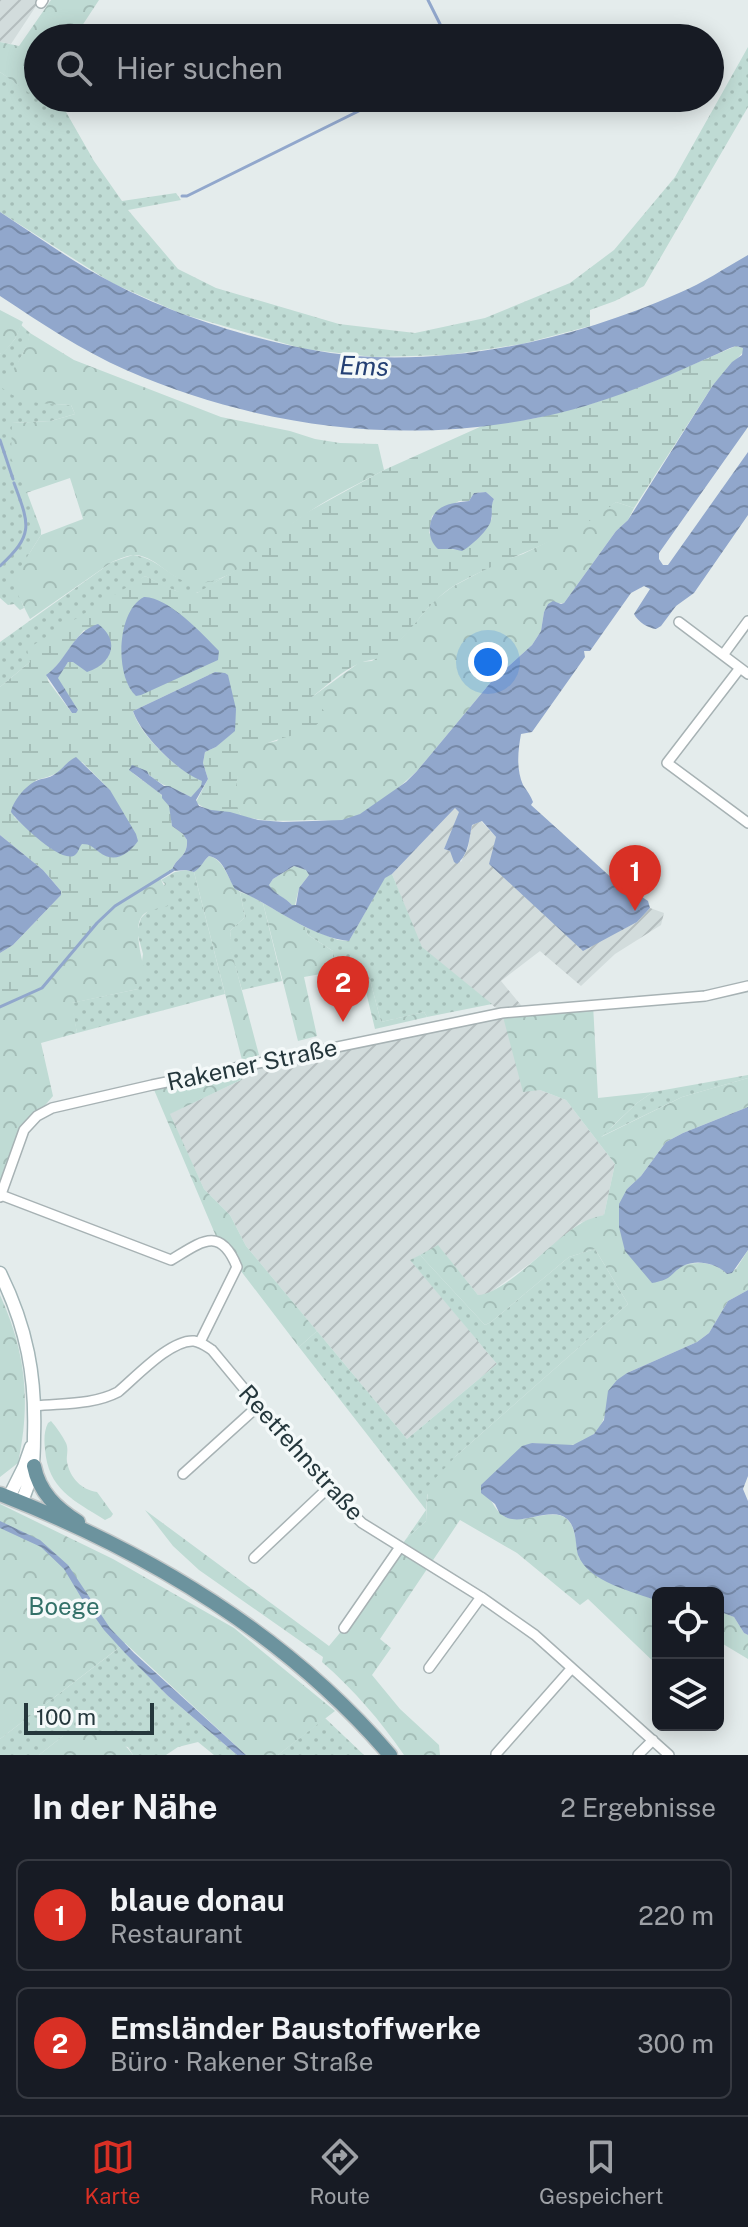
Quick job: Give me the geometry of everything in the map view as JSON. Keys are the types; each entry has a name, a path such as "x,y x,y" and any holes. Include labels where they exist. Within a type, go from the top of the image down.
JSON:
{"main road":[{"path":"34,1466 42,1490 52,1503 115,1546"},
{"path":"10,1498 115,1546 216,1604 324,1687 390,1755"}],"street":[{"path":"723,655 748,621"},
{"path":"679,622 744,671 667,763 748,823"},
{"name":"Rakener Straße","path":"0,1196 24,1130 37,1116 64,1105 502,1013 705,996 748,986"},
{"path":"0,1196 171,1260 200,1243 218,1241 231,1253 237,1267 200,1342 178,1343 118,1392 98,1401 35,1406"},
{"path":"0,1273 27,1344 35,1406 34,1466 29,1485 10,1498"},
{"name":"Reetfehnstraße","path":"200,1342 212,1350 327,1489 362,1523 481,1597 535,1635 669,1755"},
{"path":"183,1474 258,1406"},
{"path":"10,1498 34,1437"},
{"path":"254,1558 327,1489"},
{"path":"344,1628 400,1547"},
{"path":"429,1668 481,1597"},
{"path":"496,1754 571,1669"},
{"path":"638,1755 653,1740"}],"shaded area":[{"path":"0,0 40,0 11,44 0,42"},
{"path":"455,808 460,812 444,849 461,862 468,848 472,825 481,821 582,950 637,922 650,908 664,913 661,925 615,954 581,986 540,951 501,981 525,1010 540,1090 566,1100 615,1164 604,1215 580,1223 487,1295 478,1295 438,1246 411,1260 497,1364 407,1439 246,1246 230,1215 204,1189 169,1114 241,1080 239,1068 501,1012 421,947 392,874"}],"green space":[{"path":"51,0 99,0 83,24 34,24"},
{"path":"24,39 24,89 0,72 0,42 19,46"},
{"path":"748,47 748,107 644,286 590,310 590,326 522,344 449,355 373,357 304,349 182,314 112,283 0,212 0,72 24,89 24,112 66,112 122,201 176,193 181,200 128,210 178,269 216,288 339,324 415,333 485,318 570,283 614,250 675,177 712,112 724,112 724,90"},
{"path":"0,310 23,322 2,355 0,353"},
{"path":"21,325 30,333 18,363 52,404 71,405 75,414 51,421 12,423 22,479 41,530 22,570 19,588 24,608 20,610 0,598 0,353 15,339"},
{"path":"30,333 74,360 221,417 315,439 378,444 384,470 313,509 247,563 222,578 196,583 185,581 145,557 129,556 112,562 30,619 18,595 17,579 22,565 41,535 83,519 70,478 26,493 11,458 12,423 51,421 75,414 71,405 25,400 1,387 22,354"},
{"path":"736,346 745,350 713,385 634,508 616,502 578,527 446,591 386,654 352,667 312,697 324,711 319,722 310,729 268,743 255,750 244,762 236,790 236,803 241,816 212,810 196,802 208,779 203,763 205,752 216,747 235,730 215,672 133,711 143,730 161,752 182,770 202,780 202,786 191,797 161,783 146,771 133,773 166,801 171,810 172,826 187,840 186,850 172,871 115,906 97,922 42,988 0,1007 0,953 13,945 61,895 43,870 0,835 0,687 30,662 27,649 145,576 176,591 197,593 239,568 306,513 384,470 482,426 536,418 588,405 645,385","holes":["486,492 494,499 490,508 492,518 470,545 451,549 429,533 432,516 459,501 469,501 474,493","84,630 111,649 106,660 68,662 57,678 78,710 72,713 48,681 47,675","82,762 110,790 99,852 88,843 82,843 78,848 52,849 14,817 36,780"]},
{"path":"616,502 634,508 628,520 616,531 564,603 548,604 541,631 532,645 491,682 417,771 394,791 367,811 344,820 276,821 241,816 234,793 240,764 262,744 277,741 312,697 360,662 372,661 401,639 435,600 452,587 581,525"},
{"path":"133,555 146,558 191,582 222,578 193,594 172,589 145,576 0,687 0,642 112,562"},
{"path":"209,856 219,862 240,892 245,917 230,931 229,942 259,1055 242,1060 194,872"},
{"path":"294,866 307,870 309,875 299,888 295,905 292,905 269,885"},
{"path":"186,870 194,872 225,994 77,1033 71,1003 138,989 143,954 137,932 141,918 165,884 161,880"},
{"path":"392,874 422,947 492,1004 427,1017 424,1012 381,1022 367,968 332,972 333,951 308,935 305,927 349,941 385,877"},
{"path":"160,878 169,895 168,906 149,911 140,919 138,934 145,976 138,989 72,1003 77,1033 41,1043 53,1096 24,1130 0,1197 0,1007 42,988 115,906"},
{"path":"240,892 263,903 282,981 242,990 228,941 230,931 245,917"},
{"path":"263,903 305,927 308,935 333,951 332,972 304,977 317,1036 298,1041"},
{"path":"360,967 367,968 381,1022 424,1012 427,1017 375,1029"},
{"path":"593,1004 598,1098 653,1092 601,1137 682,1097 748,1078 748,1107 666,1142 641,1176 627,1189 684,1265 707,1264 727,1274 736,1269 748,1250 748,1290 728,1301 709,1333 697,1342 627,1373 607,1400 605,1416 598,1430 586,1440 571,1445 532,1443 488,1497 498,1511 508,1518 558,1515 566,1518 572,1526 579,1558 652,1598 652,1660 588,1599 580,1605 517,1553 460,1520 380,1639 391,1648 372,1675 400,1709 439,1745 440,1755 404,1755 366,1706 322,1662 323,1657 199,1570 173,1546 145,1510 329,1646 406,1539 426,1521 428,1486 456,1456 628,1304 595,1249 569,1257 485,1325 420,1255 438,1245 478,1295 489,1293 583,1222 604,1215 615,1164 566,1100 540,1090 523,1092 502,1013"},
{"path":"239,1068 241,1080 170,1114 204,1189 230,1215 246,1246 317,1331 299,1347 218,1241 152,1085"},
{"path":"748,1075 748,1078 682,1097 596,1139 653,1092"},
{"path":"595,1249 628,1304 456,1456 427,1495 426,1521 406,1539 426,1510 299,1347 317,1331 407,1439 497,1364 410,1260 420,1255 485,1325 569,1257"},
{"path":"0,1295 21,1357 25,1398 18,1463 0,1477"},
{"path":"51,1421 66,1443 67,1462 74,1478 86,1489 97,1492 113,1514 111,1517 105,1520 57,1484 47,1463 45,1446 46,1429"},
{"name":"Boege","path":"0,1504 113,1559 234,1628 335,1711 278,1755 246,1755 125,1643 0,1739"},
{"path":"724,1613 734,1617 748,1635 748,1659 724,1645"},
{"path":"120,1647 168,1696 237,1755 214,1755 198,1742 178,1747 166,1755 133,1755 128,1747 63,1736 39,1755 0,1755 0,1739"},
{"path":"325,1718 364,1755 278,1755"},
{"path":"84,1730 112,1736 133,1755 39,1755 63,1736"}],"water":[{"name":"Ems","path":"0,212 98,275 172,310 274,342 373,357 452,355 568,333 679,293 748,255 748,427 659,553 659,559 663,565 668,565 748,452 748,515 694,593 676,606 661,626 656,629 650,627 634,614 650,589 644,586 631,593 590,651 584,651 585,657 532,732 521,734 520,740 519,773 533,802 531,805 635,899 642,897 648,901 650,908 637,922 583,951 489,864 496,837 482,821 472,825 464,856 457,864 454,862 450,851 444,849 459,812 455,808 385,878 349,941 311,930 235,889 222,864 214,858 209,856 194,872 172,871 186,850 187,840 172,826 169,806 162,795 129,770 132,765 147,771 164,786 191,797 202,781 182,770 162,752 144,731 133,711 215,672 225,673 236,709 235,731 205,752 203,763 208,779 196,800 199,806 258,820 283,822 342,820 360,814 406,782 491,682 532,645 541,631 548,604 553,601 564,603 616,531 628,520 713,385 742,355 743,348 730,348 635,389 586,406 536,418 484,426 379,430 327,426 276,417 175,389 93,354 0,296","holes":["294,866 306,870 309,875 299,888 296,905 269,885"]},
{"path":"486,492 494,499 490,524 483,533 462,551 438,549 430,532 435,513 444,506 469,501 474,493"},
{"path":"144,597 153,598 174,609 219,651 218,660 136,696 124,674 122,644 128,615"},
{"path":"98,624 110,638 108,658 87,672 68,662 58,678 78,710 72,713 46,675 82,633"},
{"path":"76,757 110,790 136,834 138,841 120,856 105,856 82,844 75,855 60,854 41,841 11,812 28,786 53,776"},
{"path":"0,835 43,870 61,895 13,945 0,953"},
{"path":"748,1107 748,1250 732,1273 727,1274 713,1265 696,1262 685,1265 665,1280 652,1283 625,1251 619,1227 619,1204 627,1189 641,1176 666,1142"},
{"path":"748,1290 748,1476 743,1489 748,1501 748,1635 734,1617 724,1613 724,1587 652,1587 652,1599 625,1590 601,1579 583,1564 578,1555 573,1527 567,1519 555,1514 508,1518 500,1514 495,1504 481,1493 481,1485 522,1446 532,1443 573,1445 594,1434 604,1420 608,1391 617,1380 697,1342 709,1333 728,1301"},
{"path":"0,1521 40,1540 68,1565 110,1628 246,1755 237,1755 168,1696 104,1630 64,1569 41,1547 0,1528"}],"waterway":[{"path":"428,0 440,24"},
{"path":"182,196 357,112"},
{"path":"0,440 13,479"},
{"path":"0,566 19,545 26,528 14,483"},
{"path":"0,1007 42,988 115,906 173,870"}],"place":[{"name":"blaue donau","path":"635,911"},
{"name":"Emsländer Baustoffwerke","path":"343,1022"}]}
